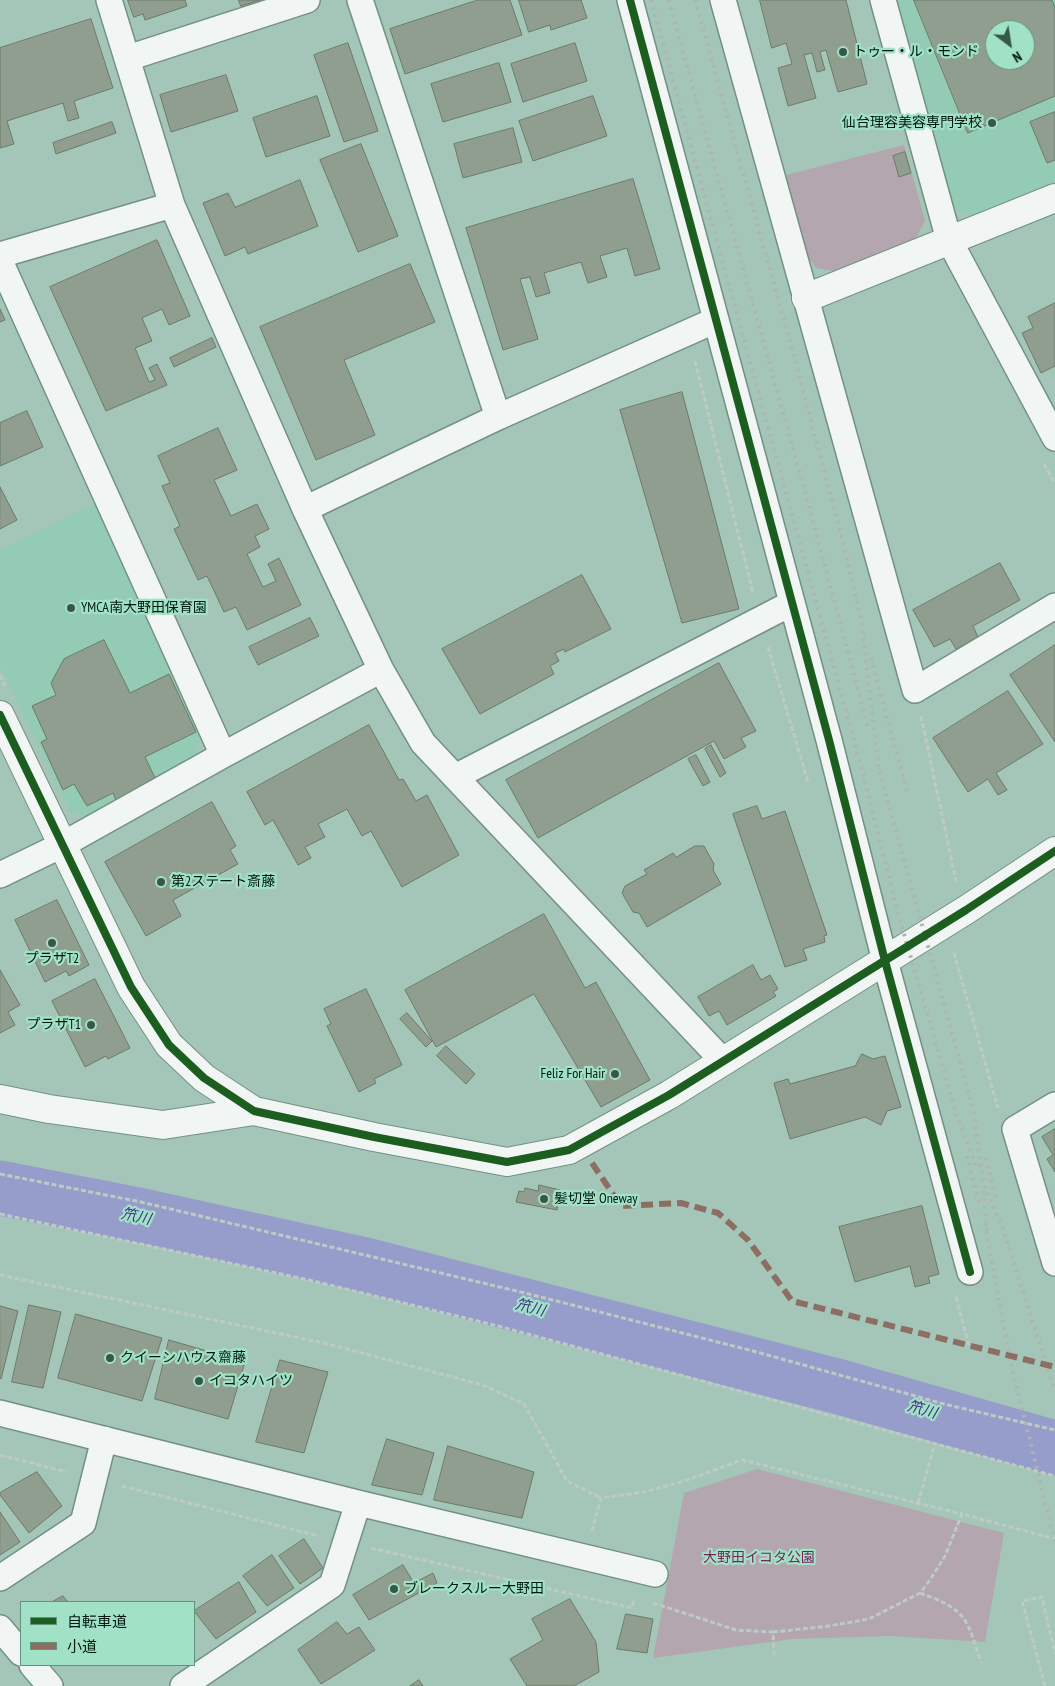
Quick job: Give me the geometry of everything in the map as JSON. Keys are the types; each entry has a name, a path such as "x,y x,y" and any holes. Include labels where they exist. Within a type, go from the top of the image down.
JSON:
{"street":[{"path":"109,0 172,205 305,509 381,670 423,744 723,1061"},
{"path":"128,58 307,0"},
{"path":"360,0 498,418"},
{"path":"630,0 829,740 885,961 970,1272"},
{"path":"723,0 915,690 1055,606"},
{"path":"883,0 949,240 1055,438"},
{"path":"806,298 1055,198"},
{"path":"0,255 172,205"},
{"path":"0,261 223,755"},
{"path":"305,509 498,418 716,320"},
{"path":"455,777 792,603"},
{"path":"0,875 62,845 381,670"},
{"path":"4,704 62,845 131,987 169,1045 204,1078 254,1111"},
{"path":"0,1098 49,1109 164,1125 254,1111 374,1137 507,1162 569,1150 669,1096 966,910 1055,851"},
{"path":"1055,1105 1015,1129 1055,1263"},
{"path":"0,1412 358,1503 655,1574"},
{"path":"0,1578 83,1523 104,1439"},
{"path":"183,1686 332,1584 358,1503"},
{"path":"0,1628 20,1652"},
{"path":"33,1666 50,1686"}],"path":[{"path":"688,333 760,620 811,791"},
{"path":"0,675 4,704"},
{"path":"915,690 958,890"},
{"path":"952,945 1000,1113"},
{"path":"0,1174 141,1202 525,1293 753,1351 944,1404 1055,1430"},
{"path":"0,1214 309,1280 479,1321 1055,1476"},
{"path":"0,1275 324,1343 483,1385 524,1404 567,1481 602,1498 645,1492 687,1480 742,1460 1055,1539"},
{"path":"954,1291 969,1346"},
{"path":"918,1503 935,1443"},
{"path":"0,1455 345,1542 632,1608 634,1597 643,1600"},
{"path":"584,1557 602,1498"},
{"path":"652,1603 736,1630 773,1632 829,1626 869,1619 920,1593 945,1556 962,1514"},
{"path":"920,1593 938,1599 955,1608 964,1617 971,1630 981,1662"},
{"path":"1045,1686 1022,1601 1042,1597 1055,1654"},
{"path":"773,1632 774,1657"}],"shaded area":[{"name":"仙台理容美容専門学校","path":"896,0 1055,0 1055,186 975,218 951,207"},
{"name":"YMCA南大野田保育園","path":"95,504 201,739 193,759 114,805 87,816 70,812 0,665 0,550"}],"green space":[{"path":"904,145 925,221 915,240 833,271 816,268 811,260 809,260 786,175"},
{"name":"大野田イコタ公園","path":"757,1469 1004,1533 985,1642 890,1636 792,1639 653,1658 684,1493"}],"building":[{"path":"128,0 185,0 187,6 145,20 143,14 134,17"},
{"path":"239,0 260,0 241,6"},
{"path":"478,0 510,0 522,35 405,74 390,29"},
{"path":"519,0 581,0 587,18 551,30 550,25 529,32"},
{"name":"トゥー・ル・モンド","path":"760,0 846,0 867,84 838,92 826,50 820,52 825,70 817,72 812,53 804,55 816,98 788,106 778,68 792,64 786,43 772,48"},
{"path":"914,0 1052,0 1055,7 1055,96 968,133"},
{"path":"91,19 113,88 74,101 79,118 68,121 63,103 7,121 14,144 0,148 0,48"},
{"path":"348,43 378,131 344,142 314,55"},
{"path":"575,43 587,81 523,102 511,64"},
{"path":"499,63 511,102 443,122 431,84"},
{"path":"226,75 238,111 171,132 160,95"},
{"path":"317,96 330,136 266,157 253,118"},
{"path":"593,96 607,136 533,161 519,121"},
{"path":"1055,112 1055,160 1047,163 1030,122"},
{"path":"112,122 116,133 56,154 53,143"},
{"path":"513,128 522,162 463,178 454,144"},
{"path":"361,144 398,236 358,252 320,160"},
{"path":"905,152 911,173 899,177 893,156"},
{"path":"633,179 660,269 635,276 627,248 600,256 607,277 588,283 581,262 544,273 550,293 536,297 530,277 520,279 538,339 503,350 466,228"},
{"path":"300,180 318,226 248,254 245,247 225,256 203,203 228,193 235,207"},
{"path":"157,240 190,316 169,325 162,309 142,318 152,341 135,348 149,382 155,380 149,368 157,364 167,385 106,411 50,287"},
{"path":"410,264 435,322 344,360 375,435 316,460 260,327"},
{"path":"1055,303 1055,366 1041,373 1022,333 1033,328 1028,317"},
{"path":"0,309 5,320 0,322"},
{"path":"212,338 216,347 174,367 170,358"},
{"path":"682,392 739,609 682,623 620,410"},
{"path":"27,411 43,447 0,466 0,423"},
{"path":"218,428 237,470 214,480 231,516 257,504 269,529 255,536 260,547 247,554 263,587 276,581 268,564 279,558 301,605 247,630 236,607 224,612 207,576 198,580 174,529 180,526 162,486 170,483 158,456"},
{"path":"0,487 17,520 0,529"},
{"path":"1000,563 1020,600 973,626 978,637 956,649 950,639 934,647 913,610"},
{"path":"582,575 611,629 565,652 564,649 555,653 559,661 550,666 554,674 480,714 442,649"},
{"path":"310,618 319,636 258,665 249,647"},
{"path":"104,640 130,693 169,674 196,732 145,757 156,780 116,800 113,793 87,806 74,784 63,790 41,742 47,739 32,706 56,695 51,683 64,659"},
{"path":"1055,645 1055,742 1010,675"},
{"path":"719,663 756,731 741,738 746,747 724,759 714,741 538,838 506,780"},
{"path":"1008,691 1043,744 996,773 1007,790 998,795 988,779 968,792 933,738"},
{"path":"369,725 399,780 403,779 416,801 427,795 459,855 402,887 371,831 362,836 347,809 318,824 325,837 305,847 311,858 298,865 273,820 265,825 247,792"},
{"path":"711,745 726,773 720,777 705,749"},
{"path":"696,755 710,782 703,786 688,759"},
{"name":"第2ステート斎藤","path":"212,802 236,846 230,850 238,864 173,900 181,916 146,936 105,862"},
{"path":"757,806 762,819 785,811 827,935 824,936 825,942 803,949 807,960 785,967 733,814"},
{"path":"695,846 704,846 714,864 713,870 721,884 647,927 639,913 633,912 622,893 625,886 647,874 644,870 673,853 676,857"},
{"name":"プラザT2","path":"57,900 89,965 69,976 66,971 45,982 15,920"},
{"path":"544,914 585,988 596,982 650,1080 601,1107 534,994 436,1047 405,990"},
{"path":"753,965 761,980 770,975 778,989 773,992 776,996 727,1025 719,1011 709,1016 698,997"},
{"path":"0,970 20,1005 8,1012 15,1025 0,1033"},
{"name":"プラザT1","path":"95,979 130,1048 108,1059 106,1056 85,1067 52,1001"},
{"path":"366,989 402,1065 374,1079 376,1083 359,1092 327,1026 331,1024 324,1009"},
{"path":"407,1013 432,1041 426,1047 400,1019"},
{"path":"446,1046 475,1074 466,1084 437,1056"},
{"path":"862,1054 873,1059 885,1056 901,1107 887,1111 881,1125 865,1117 790,1139 774,1083 788,1079 790,1084 855,1066"},
{"path":"1055,1129 1055,1172 1047,1159 1053,1155 1042,1137"},
{"path":"539,1185 560,1190 557,1210 516,1202 519,1191 524,1192 525,1188 538,1191"},
{"path":"922,1206 939,1274 928,1277 930,1283 915,1287 910,1266 855,1282 839,1227"},
{"path":"29,1305 61,1312 43,1388 12,1382"},
{"path":"0,1306 18,1311 1,1379 0,1378"},
{"name":"クイーンハウス齋藤","path":"76,1314 162,1338 142,1401 58,1378"},
{"name":"イコタハイツ","path":"169,1340 245,1362 228,1419 155,1399"},
{"path":"280,1360 328,1372 304,1453 256,1442"},
{"path":"387,1439 434,1453 422,1495 372,1485"},
{"path":"448,1446 534,1472 522,1518 434,1500"},
{"path":"37,1472 62,1506 29,1533 0,1493"},
{"path":"0,1512 20,1542 0,1555"},
{"path":"304,1539 323,1568 300,1584 279,1556"},
{"path":"272,1555 294,1588 267,1606 243,1576"},
{"name":"ブレークスルー大野田","path":"403,1565 414,1583 433,1573 437,1583 369,1620 353,1595"},
{"path":"239,1582 256,1612 216,1639 195,1610"},
{"path":"63,1596 67,1601 54,1601"},
{"path":"570,1599 596,1642 599,1672 574,1686 527,1686 510,1659 543,1640 532,1619"},
{"path":"626,1614 653,1619 647,1653 617,1649"},
{"path":"337,1622 347,1634 359,1627 375,1650 321,1684 298,1650"},
{"path":"419,1680 423,1686 410,1686"}],"waterway":[{"name":"笊川","path":"0,1188 143,1216 361,1264 840,1387 1055,1448"}],"railway":[{"path":"651,0 862,770 900,920 956,1113 976,1165"},
{"path":"669,0 795,455 868,728"},
{"path":"695,0 842,538 861,619 879,770 973,1108 983,1182 1002,1226 1055,1392"},
{"path":"871,658 907,791"},
{"path":"967,1156 979,1202"},
{"path":"986,1158 996,1199"},
{"path":"983,1191 987,1231"},
{"path":"985,1224 1010,1360 1055,1542"}],"marked path":[{"path":"592,1163 621,1206 681,1203 718,1213 748,1240 792,1301 1055,1367"}],"cycle path":[{"path":"630,0 829,740 885,961 970,1272"},
{"path":"0,715 131,987 169,1045 204,1078 254,1111 374,1137 507,1162 569,1150 669,1095 966,910 1055,851"}],"place":[{"name":"トゥー・ル・モンド","path":"843,52"},
{"name":"仙台理容美容専門学校","path":"992,123"},
{"name":"YMCA南大野田保育園","path":"71,608"},
{"name":"第2ステート斎藤","path":"161,882"},
{"name":"プラザT2","path":"52,943"},
{"name":"プラザT1","path":"91,1025"},
{"name":"Feliz For Hair","path":"615,1074"},
{"name":"髪切堂 Oneway","path":"544,1199"},
{"name":"クイーンハウス齋藤","path":"110,1358"},
{"name":"イコタハイツ","path":"199,1381"},
{"name":"ブレークスルー大野田","path":"394,1589"}]}
